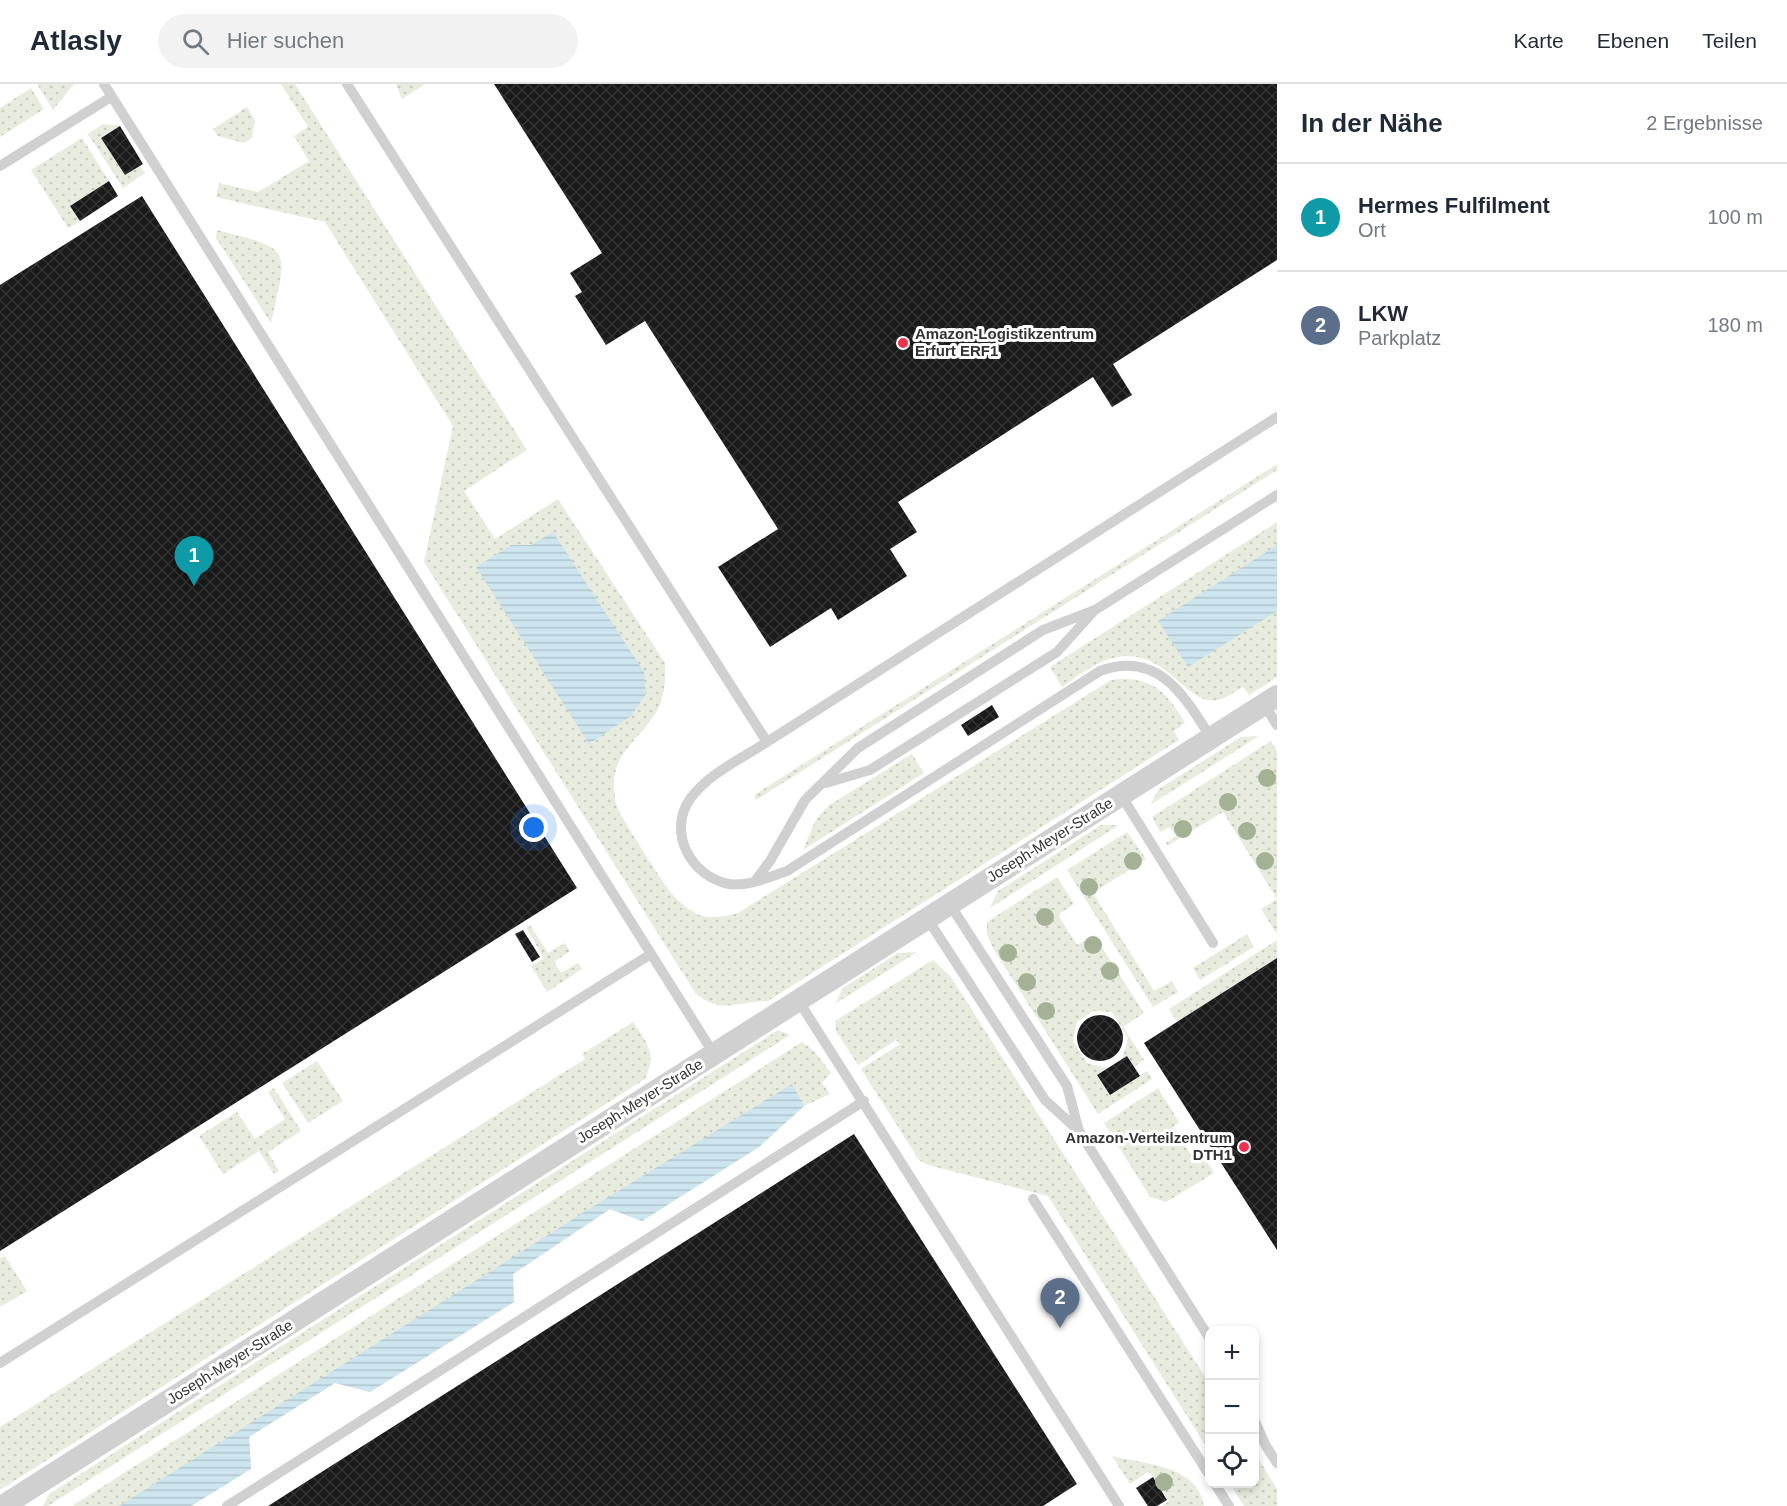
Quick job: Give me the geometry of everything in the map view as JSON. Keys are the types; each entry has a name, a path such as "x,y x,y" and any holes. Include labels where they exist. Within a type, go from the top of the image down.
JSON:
{"street":[{"name":"Joseph-Meyer-Straße","path":"3,1506 1270,700"}],"lane":[{"path":"104,84 714,1054"},
{"path":"347,84 767,742"},
{"path":"0,166 111,96"},
{"path":"1211,738 1179,690 1165,678 1133,664 1117,665 1100,671 787,871 754,882 729,884 702,871 689,857 682,842 680,827 682,813 698,790 767,742 1277,417"},
{"path":"754,882 770,861 805,800 824,784 858,748 1043,630 1095,610 1277,495"},
{"path":"824,784 870,770 1057,652 1095,610"},
{"path":"1270,700 1277,725"},
{"path":"1121,795 1213,943"},
{"path":"949,903 1067,1086 1079,1131"},
{"path":"927,918 1045,1100 1079,1131 1205,1333"},
{"path":"0,1363 651,954"},
{"path":"798,1000 1119,1506"},
{"path":"227,1506 864,1101"},
{"path":"1033,1199 1205,1470"},
{"path":"1259,1430 1277,1463"},
{"path":"1218,1488 1229,1506"}],"shaded area":[{"path":"37,84 74,84 53,110"},
{"path":"281,84 295,84 527,450 464,491 495,539 558,499 665,663 664,686 659,707 623,755 616,771 615,793 619,811 642,849 672,894 687,908 707,917 738,913 1111,680 1137,680 1147,683 1164,694 1185,723 1174,731 1179,740 768,1001 723,1005 714,1004 696,994 424,562 453,426 325,222 216,197 219,183 258,192 309,161 294,136 308,127"},
{"path":"396,84 425,84 402,99"},
{"path":"31,88 44,109 0,137 0,108"},
{"path":"247,107 255,120 252,138 244,143 218,136 213,129"},
{"path":"103,124 120,126 101,138 125,175 140,166 145,173 123,188 88,134"},
{"path":"82,138 109,181 70,206 80,221 68,228 31,170"},
{"path":"217,230 261,242 273,248 279,256 282,266 271,323 216,238"},
{"path":"1277,464 1277,470 756,800 754,795"},
{"path":"1277,522 1277,677 1249,695 1243,687 1218,700 1205,699 1193,693 1155,663 1139,657 1120,657 1097,664 1062,687 1050,667"},
{"path":"1259,736 1150,805 1159,789 1241,737"},
{"path":"1271,741 1277,751 1277,899 1223,812 1167,846 1166,843 1176,836 1170,827 1160,832 1152,817"},
{"path":"912,754 924,773 803,850 815,821 828,806"},
{"path":"1101,825 1119,825 990,908 998,891"},
{"path":"1127,832 1146,859 1093,893 1154,991 1172,981 1178,992 1153,1007 1067,870"},
{"path":"1057,877 1074,904 1058,915 1077,945 1094,935 1144,1013 1123,1027 1144,1060 1134,1067 1127,1056 1122,1059 1128,1038 1112,1012 1093,1011 1077,1022 1073,1041 1087,1063 1108,1068 1097,1075 1110,1095 1147,1071 1152,1079 1098,1114 994,950 987,934 987,922"},
{"path":"1277,899 1277,932 1276,933 1261,909"},
{"path":"530,925 548,953 565,943 570,951 554,962 561,973 578,963 582,969 547,992 531,966 544,958 526,928"},
{"path":"1247,934 1254,947 1200,980 1193,968"},
{"path":"1277,940 1277,958 1177,1022 1169,1009"},
{"path":"917,952 835,1004 843,988 898,953"},
{"path":"933,960 951,977 1205,1377 1205,1445 1048,1196 928,1165 919,1160 861,1069 900,1044 896,1040 858,1065 836,1031 835,1021"},
{"path":"633,1022 649,1049 649,1070 645,1079 0,1490 0,1427 585,1059 582,1054"},
{"path":"778,1030 790,1035 48,1506 43,1506 49,1494"},
{"path":"802,1042 814,1051 831,1073 822,1083 830,1094 804,1106 759,1147 642,1221 610,1209 513,1274 514,1302 370,1392 335,1383 249,1437 251,1469 191,1506 72,1506"},
{"path":"317,1061 343,1101 308,1123 282,1083"},
{"path":"274,1088 301,1131 268,1152 279,1171 274,1174 259,1151 223,1174 199,1136 237,1112 255,1139 285,1119 268,1092"},
{"path":"1158,1088 1179,1122 1173,1127 1197,1164 1206,1159 1214,1173 1166,1202 1150,1197 1104,1123"},
{"path":"5,1256 27,1291 0,1307 0,1258"},
{"path":"1112,1456 1154,1465 1181,1474 1200,1492 1204,1506 1162,1506 1169,1501 1151,1473 1148,1472 1130,1484"},
{"path":"1259,1460 1277,1489 1277,1506 1244,1506 1233,1488 1259,1488"}],"water":[{"path":"553,532 644,672 646,694 631,716 589,744 476,567 511,545 531,545"},
{"path":"1277,545 1277,611 1188,667 1158,621"},
{"path":"792,1084 804,1106 759,1147 642,1221 610,1209 513,1274 514,1302 370,1392 335,1383 249,1437 251,1469 191,1506 119,1506 589,1209"}],"building":[{"name":"Amazon-Logistikzentrum Erfurt ERF1","path":"494,84 1277,84 1277,260 1113,364 1132,395 1112,407 1093,377 898,502 917,532 890,549 907,576 838,620 831,608 770,647 718,567 778,529 645,321 606,345 575,296 582,292 570,273 602,253"},
{"path":"120,126 143,164 125,175 101,138"},
{"path":"109,181 118,196 80,221 70,206"},
{"path":"142,196 577,888 0,1251 0,285"},
{"path":"992,705 999,717 968,736 961,725"},
{"path":"523,930 540,957 532,962 515,934"},
{"name":"Amazon-Verteilzentrum DTH1","path":"1277,958 1277,1250 1144,1043"},
{"path":"1100,1015 1116,1022 1123,1038 1116,1054 1100,1061 1084,1054 1077,1038 1084,1022"},
{"path":"1127,1056 1140,1076 1110,1095 1097,1075"},
{"path":"854,1134 1077,1484 1043,1506 268,1506"},
{"path":"1153,1477 1167,1500 1157,1506 1148,1506 1136,1488"}],"place":[{"name":"Amazon-Logistikzentrum Erfurt ERF1","path":"903,343"},
{"name":"Hermes Fulfilment","path":"194,586"},
{"name":"Amazon-Verteilzentrum DTH1","path":"1244,1147"},
{"name":"LKW","path":"1060,1328"}]}
